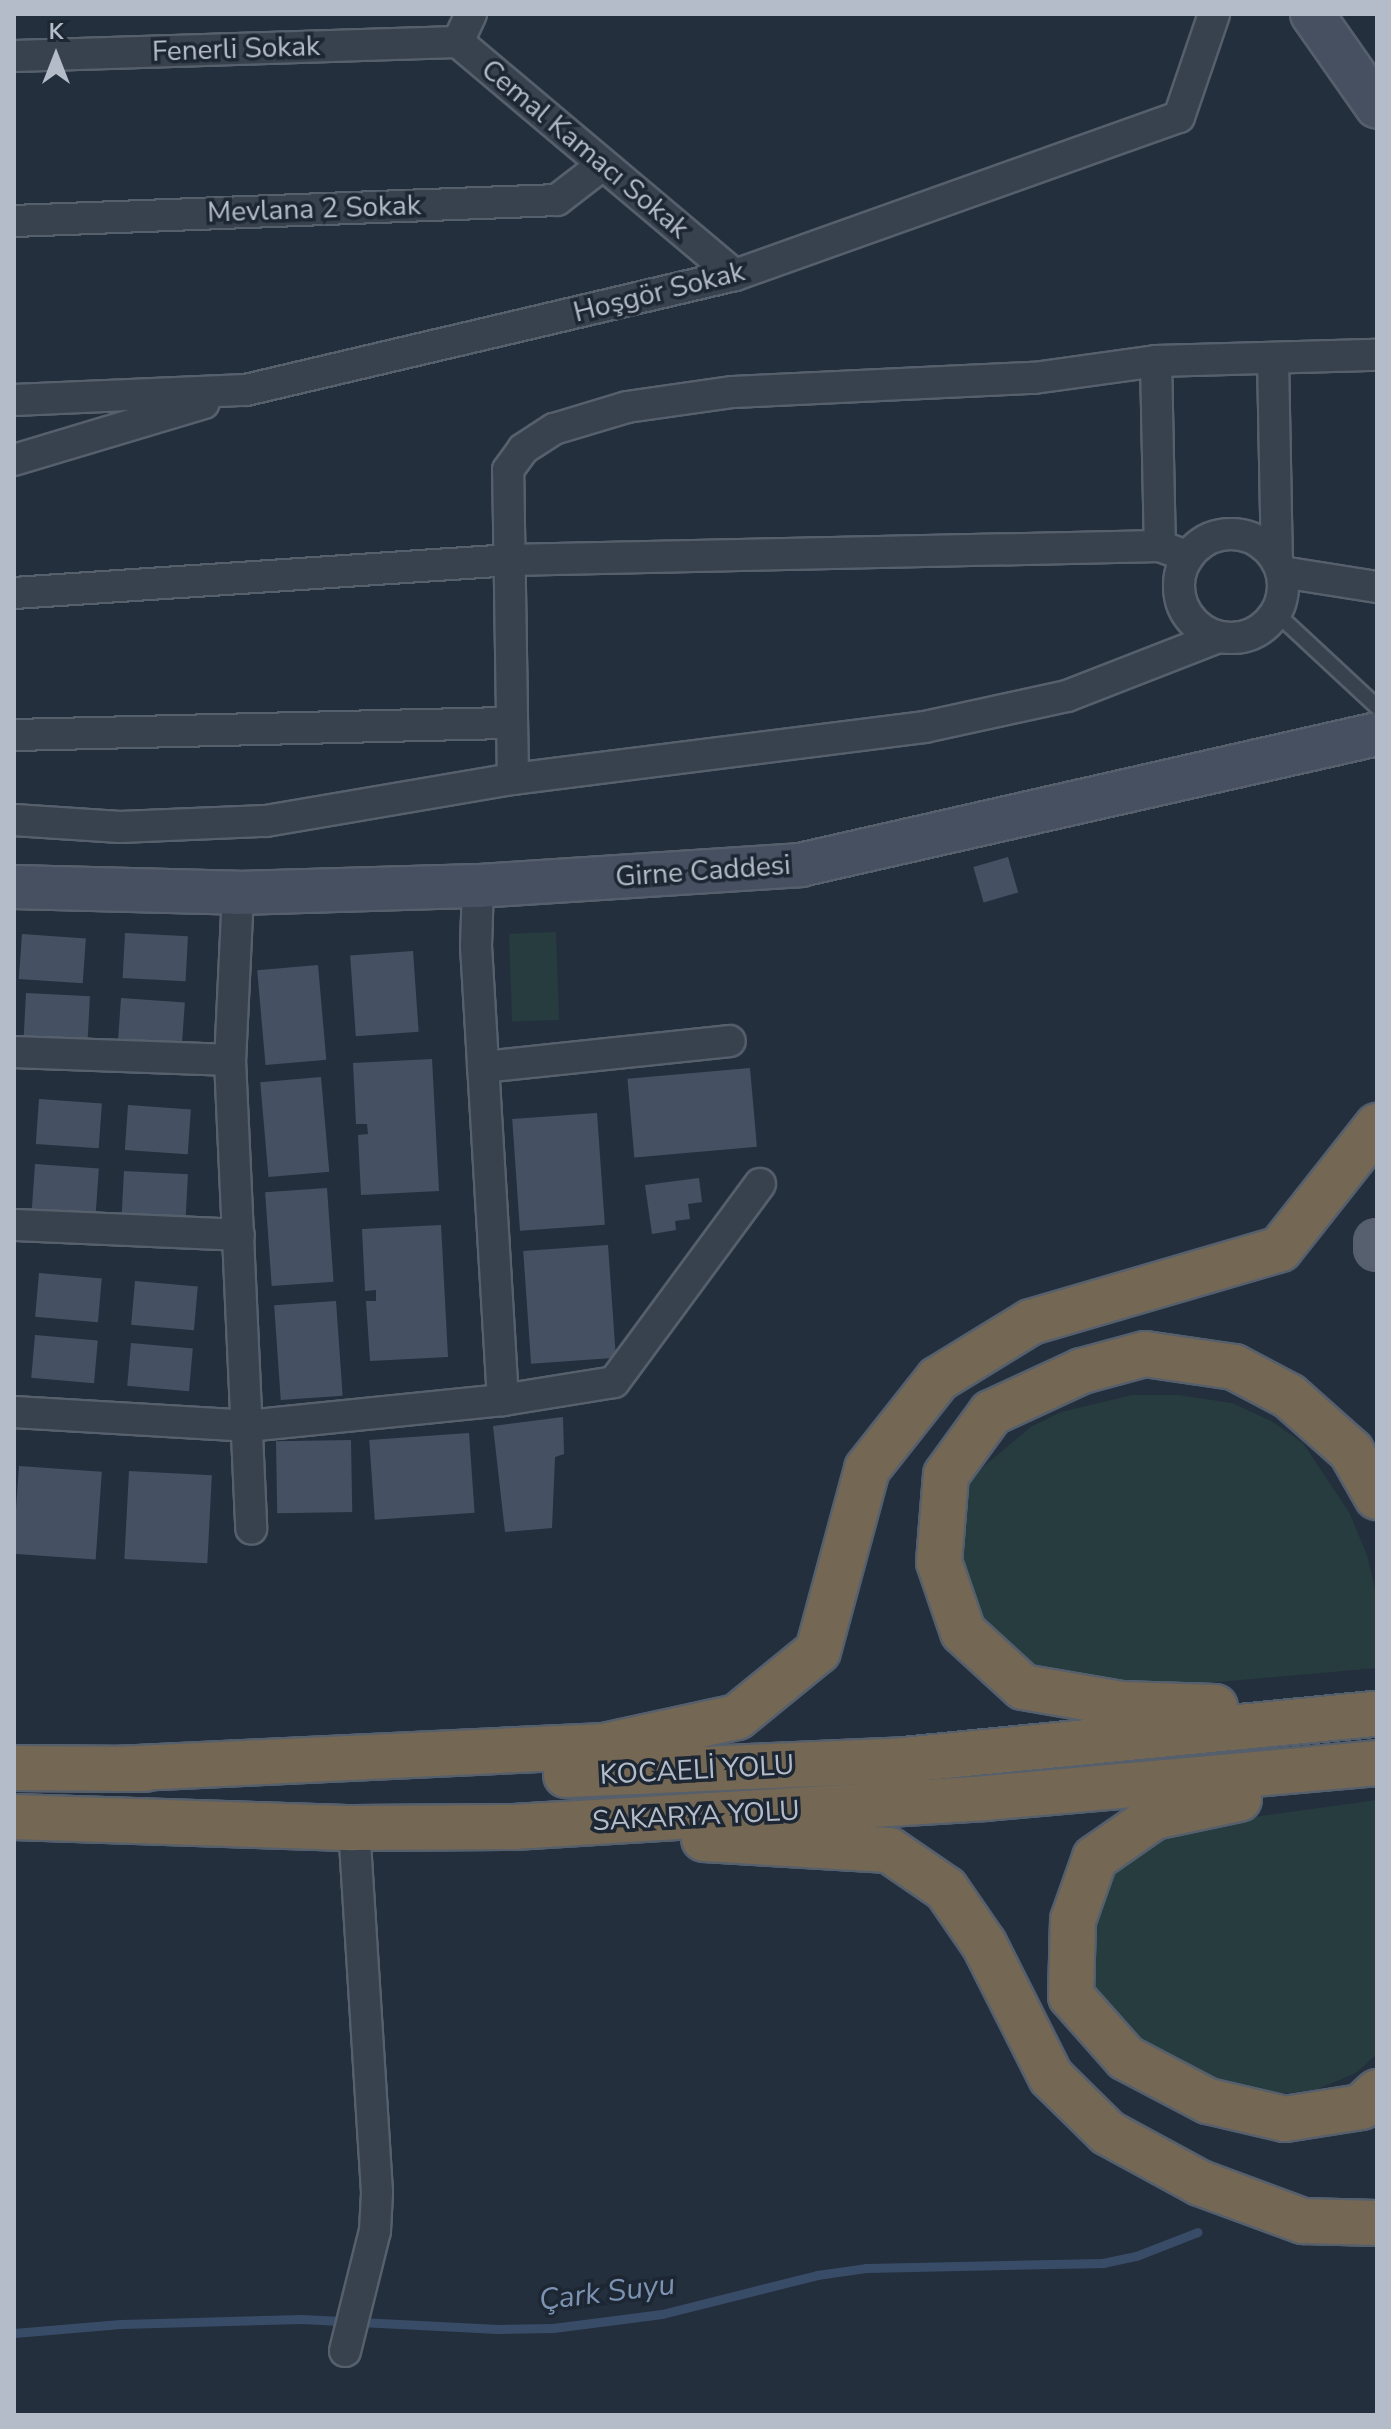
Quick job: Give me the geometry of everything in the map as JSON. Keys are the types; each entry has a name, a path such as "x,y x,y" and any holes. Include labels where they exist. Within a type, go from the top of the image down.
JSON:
{"highway":[{"path":"116,1769 604,1746 737,1717 818,1651 867,1469 938,1379 1031,1322 1280,1249 1377,1126"},
{"path":"1377,1497 1351,1451 1289,1396 1234,1367 1145,1354 1082,1371 991,1413 946,1475 939,1562 963,1632 1023,1687 1121,1704 1377,1714"},
{"name":"KOCAELİ YOLU","path":"14,1768 591,1775 904,1760 1377,1714"},
{"name":"SAKARYA YOLU","path":"14,1817 354,1828 514,1827 986,1798 1377,1763"},
{"path":"1377,1770 1154,1817 1095,1858 1073,1920 1071,1996 1126,2058 1208,2101 1285,2119 1361,2107 1377,2092"},
{"path":"514,1827 889,1850 946,1889 984,1944 1051,2077 1108,2133 1200,2183 1303,2221 1377,2223"}],"street":[{"name":"Cemal Kamacı Sokak","path":"471,14 458,42 601,166 735,275"},
{"name":"Hoşgör Sokak","path":"14,400 246,390 735,275 1179,117 1214,14"},
{"path":"1312,14 1372,91"},
{"name":"Fenerli Sokak","path":"14,56 458,42"},
{"name":"Mevlana 2 Sokak","path":"14,221 557,200 601,166"},
{"path":"513,779 508,470 523,449 554,429 627,407 733,392 1034,378 1156,361 1377,355"},
{"path":"1273,358 1279,566 1282,600 1276,613 1253,634 1236,639 1218,637 1197,625 1183,605 1180,581 1188,557 1212,538 1227,534 1257,541 1279,566 1377,587"},
{"path":"1156,361 1160,546"},
{"path":"14,460 246,390"},
{"path":"14,593 509,560 1160,546 1188,557"},
{"path":"14,820 120,827 266,821 513,779 925,727 1067,696 1218,637"},
{"path":"14,735 512,723"},
{"name":"Girne Caddesi","path":"14,887 238,893 478,886 800,865 1377,734"},
{"path":"478,886 476,946 503,1400"},
{"path":"238,893 230,1060 251,1529"},
{"path":"483,1067 730,1041"},
{"path":"14,1052 230,1060"},
{"path":"14,1412 247,1426 503,1400 614,1382 760,1184"},
{"path":"14,1225 239,1235"},
{"path":"345,2351 375,2231 374,2134 354,1828"}],"lane":[{"path":"1276,613 1377,707"}],"green space":[{"path":"556,932 559,1020 512,1022 509,934"},
{"path":"1132,1395 1178,1395 1232,1403 1271,1421 1303,1443 1349,1512 1367,1555 1375,1589 1377,1668 1106,1692 990,1664 952,1621 967,1488 983,1467 1031,1427 1061,1412"},
{"path":"1377,1800 1377,2054 1356,2073 1318,2089 1291,2093 1272,2093 1216,2083 1146,2049 1078,1972 1115,1857 1188,1826"}],"building":[{"path":"1008,857 1018,893 984,902 973,867"},
{"path":"125,933 188,936 186,981 123,978"},
{"path":"22,934 86,938 83,983 19,979"},
{"path":"413,951 419,1032 356,1036 350,955"},
{"path":"318,965 326,1060 266,1065 257,970"},
{"path":"26,993 90,996 88,1041 24,1038"},
{"path":"121,998 185,1002 182,1047 118,1043"},
{"path":"432,1059 439,1191 361,1195 358,1135 368,1134 367,1124 356,1124 353,1063"},
{"path":"750,1068 757,1147 634,1157 627,1079"},
{"path":"321,1077 329,1172 269,1177 260,1082"},
{"path":"39,1099 102,1103 99,1148 36,1144"},
{"path":"128,1105 191,1109 188,1154 125,1150"},
{"path":"597,1113 605,1225 520,1231 512,1119"},
{"path":"35,1164 99,1168 96,1213 32,1209"},
{"path":"124,1171 188,1174 186,1218 122,1215"},
{"path":"699,1178 702,1202 688,1204 690,1219 675,1221 676,1230 652,1234 645,1185"},
{"path":"327,1188 334,1282 272,1286 265,1192"},
{"path":"441,1225 448,1357 370,1361 366,1301 376,1301 376,1290 365,1291 362,1229"},
{"path":"608,1245 616,1358 531,1364 523,1251"},
{"path":"39,1273 102,1278 98,1322 35,1317"},
{"path":"135,1281 198,1286 194,1330 131,1325"},
{"path":"336,1301 343,1396 281,1400 274,1305"},
{"path":"35,1335 98,1340 94,1383 31,1378"},
{"path":"131,1343 193,1348 189,1391 127,1386"},
{"path":"563,1417 564,1454 555,1457 552,1528 505,1532 493,1426"},
{"path":"469,1433 475,1513 375,1520 369,1440"},
{"path":"351,1440 352,1512 277,1513 276,1441"},
{"path":"19,1466 102,1472 96,1560 14,1554"},
{"path":"129,1471 212,1475 207,1563 124,1559"}],"waterway":[{"name":"Çark Suyu","path":"14,2333 121,2324 301,2319 498,2329 553,2328 662,2314 817,2275 866,2268 1103,2263 1136,2256 1198,2232"}]}
